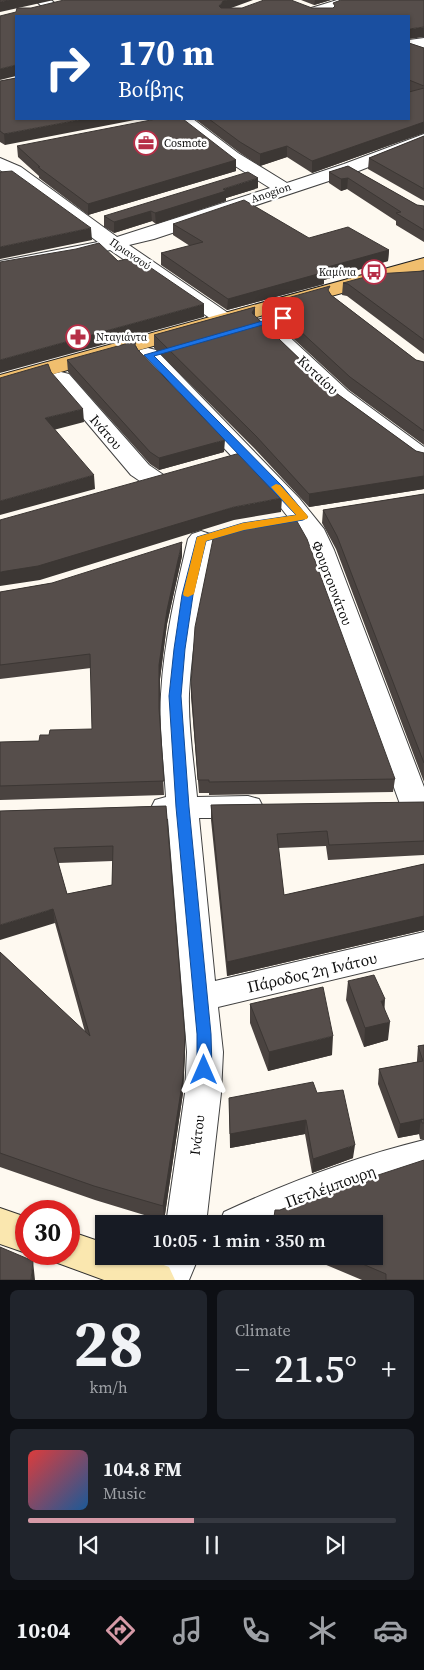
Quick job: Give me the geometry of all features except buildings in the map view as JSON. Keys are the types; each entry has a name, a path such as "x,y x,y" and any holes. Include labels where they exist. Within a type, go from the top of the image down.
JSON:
{"main road":[{"path":"0,382 424,264"},
{"path":"0,396 264,324 343,305 424,278"}],"street":[{"path":"298,6 319,14 352,0"},
{"path":"410,46 424,43"},
{"path":"410,46 424,52"},
{"path":"184,120 254,173 285,189"},
{"name":"Anogion","path":"0,267 116,244 166,229 350,168 424,139"},
{"name":"Πριανσού","path":"3,156 16,171 85,224 224,319"},
{"path":"350,168 366,178"},
{"path":"236,179 254,173"},
{"name":"Πριανσού","path":"85,224 104,218"},
{"name":"Κυταίου","path":"264,324 340,396 424,458"},
{"name":"Φουρτουνάτου","path":"148,355 246,455 303,517 314,534 408,804"},
{"name":"Ινάτου","path":"61,379 140,470 165,478 128,489"},
{"path":"219,463 246,455"},
{"path":"272,521 331,513"},
{"name":"Ινάτου","path":"187,1215 204,1070 204,1034 182,807 175,686 188,595 200,540"},
{"path":"142,808 279,806"},
{"name":"Πάροδος 2η Ινάτου","path":"200,998 424,945"},
{"name":"Πετλέμπουρη","path":"257,1215 330,1184 424,1156"},
{"path":"0,1226 15,1231"},
{"path":"80,1253 155,1280"},
{"path":"170,1280 176,1265"}],"slow traffic":[{"path":"188,594 201,539 243,527 303,517 276,487"}],"place":[{"name":"Cosmote","path":"146,143"},
{"name":"Καμίνια","path":"374,272"},
{"name":"Νταγιάντα","path":"78,337"}],"route":[{"path":"204,1070 204,1034 182,807 175,696 179,649 188,595 201,539 243,527 303,517 148,355 283,318"}]}
